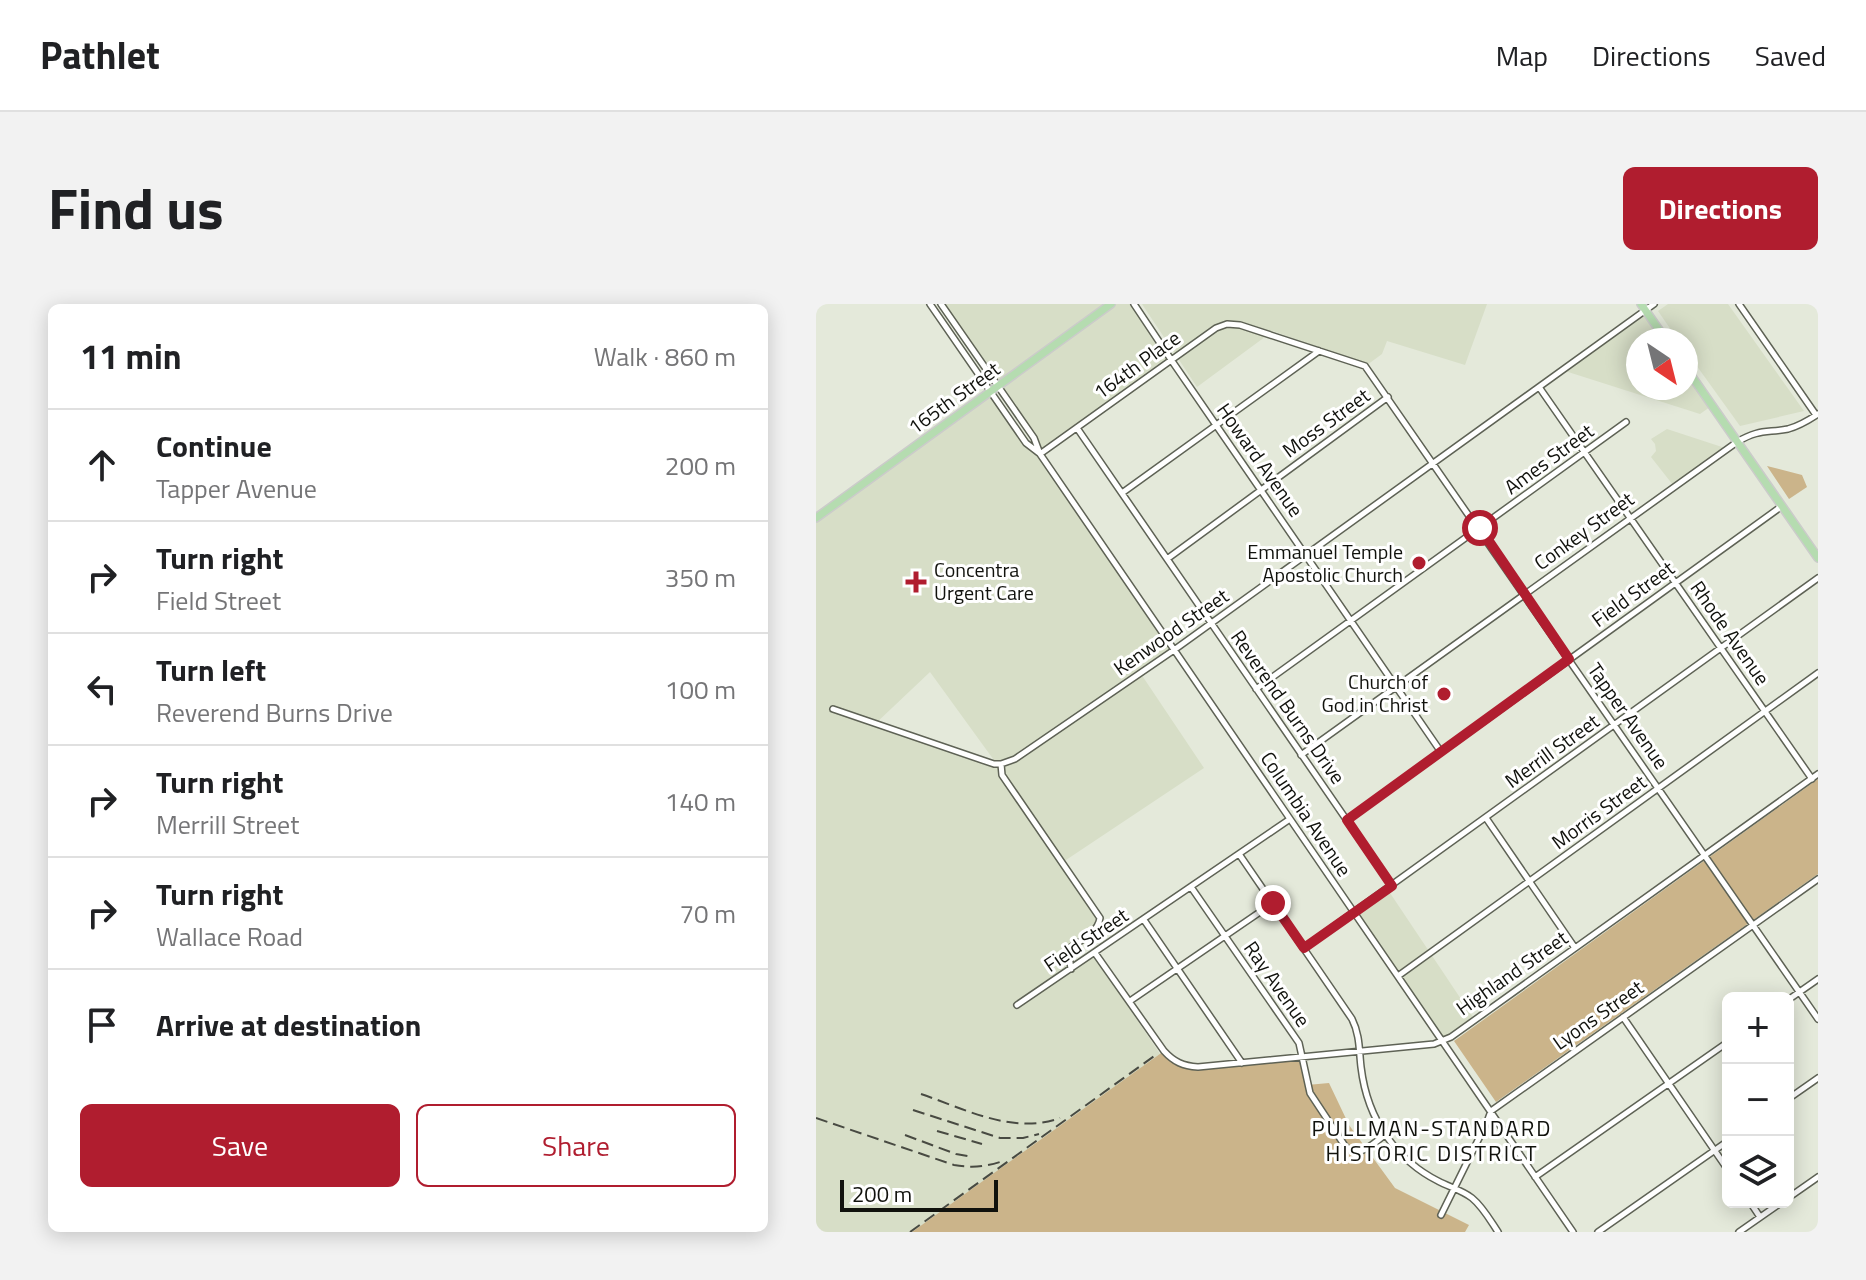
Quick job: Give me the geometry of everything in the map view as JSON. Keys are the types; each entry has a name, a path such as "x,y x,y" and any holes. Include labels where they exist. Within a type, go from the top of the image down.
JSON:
{"main road":[{"name":"165th Street","path":"816,518 1111,304"},
{"path":"1643,307 1658,328"},
{"path":"1698,385 1818,558"}],"street":[{"name":"Columbia Avenue","path":"930,304 1026,443 1040,454"},
{"name":"Columbia Avenue","path":"941,304 1034,438 1040,454 1573,1232"},
{"name":"Howard Avenue","path":"1134,304 1441,752"},
{"name":"Kenwood Street","path":"1001,764 1015,759 1174,650 1539,387 1643,307 1654,304"},
{"path":"1739,304 1817,414"},
{"name":"164th Place","path":"1040,454 1219,326 1235,324 1259,331"},
{"name":"Tapper Avenue","path":"1259,331 1365,366 1818,1019"},
{"path":"1122,493 1319,350"},
{"name":"Rhode Avenue","path":"1539,387 1812,779"},
{"name":"Moss Street","path":"1167,559 1388,397"},
{"name":"Conkey Street","path":"1301,755 1737,442 1761,431 1788,429 1817,414"},
{"name":"Ames Street","path":"1256,689 1626,422"},
{"name":"Reverend Burns Drive","path":"1077,428 1392,886"},
{"name":"Field Street","path":"1347,820 1782,506"},
{"name":"Merrill Street","path":"1304,948 1818,578"},
{"name":"Morris Street","path":"1398,976 1818,673"},
{"path":"833,709 1001,764 1002,775 1100,918 1098,927 1068,949 1071,969"},
{"name":"Highland Street","path":"1130,1001 1164,1051 1176,1062 1189,1067 1434,1044 1451,1037 1818,774"},
{"path":"1486,818 1575,948"},
{"name":"Field Street","path":"1017,1005 1290,819"},
{"path":"1239,854 1352,1019 1358,1034 1366,1095 1385,1135 1416,1167 1475,1201 1498,1232"},
{"name":"Lyons Street","path":"1441,1215 1491,1111 1818,879"},
{"name":"Ray Avenue","path":"1191,887 1299,1043 1310,1093 1347,1149 1359,1152 1385,1135"},
{"path":"1095,953 1130,1001 1273,903"},
{"path":"1144,920 1242,1063"},
{"path":"1794,996 1818,979"},
{"path":"1623,1017 1722,1161"},
{"path":"1535,1177 1722,1046"},
{"path":"1794,1095 1818,1078"},
{"path":"1598,1232 1722,1145"},
{"path":"1794,1194 1818,1177"},
{"path":"1754,1208 1760,1217"},
{"path":"1739,1232 1773,1208"}],"shaded area":[{"path":"942,304 1108,304 999,383"},
{"path":"1113,304 1133,304 1169,359 1041,452 1036,437 1002,386"},
{"path":"1142,304 1487,304 1465,365 1387,341 1382,354 1367,365 1273,331 1197,387"},
{"path":"1668,304 1728,304 1804,411 1740,426 1698,368 1698,328 1670,328 1658,311"},
{"path":"1645,312 1656,328 1626,328 1626,390 1565,371"},
{"path":"1698,390 1710,407 1700,414 1656,400 1698,400"},
{"path":"991,394 1025,444 1039,456 1172,650 1015,758 1001,763 996,763 930,672 874,725 994,766 1001,765 1016,760 1141,674 1204,768 1060,864 1096,918 1094,927 1064,952 1069,973 1094,956 1160,1054 912,1232 816,1232 816,519"},
{"path":"1667,429 1725,448 1673,485 1651,457 1656,451 1651,439"},
{"path":"1767,466 1802,475 1807,487 1789,499"},
{"path":"1818,779 1818,874 1496,1102 1454,1041"},
{"path":"1388,890 1473,1017 1442,1039 1356,913"},
{"path":"1164,1051 1189,1067 1303,1057 1307,1085 1329,1083 1349,1125 1395,1188 1469,1225 1465,1232 912,1232"}],"railway":[{"path":"910,1232 1157,1054"},
{"path":"921,1094 1007,1122 1025,1124 1060,1118"},
{"path":"913,1110 1000,1138 1039,1134"},
{"path":"816,1118 954,1165 977,1166 1000,1162"},
{"path":"937,1131 982,1144"},
{"path":"905,1135 973,1157"},
{"path":"816,1230 822,1232"}],"place":[{"name":"Emmanuel Temple Apostolic Church","path":"1419,563"},
{"name":"Concentra Urgent Care","path":"916,582"},
{"name":"Church of God in Christ","path":"1444,694"}],"district":[{"name":"PULLMAN-STANDARD HISTORIC DISTRICT","path":"1432,1140"}],"route":[{"path":"1273,903 1304,948 1392,886 1347,820 1569,659 1480,528"}]}
